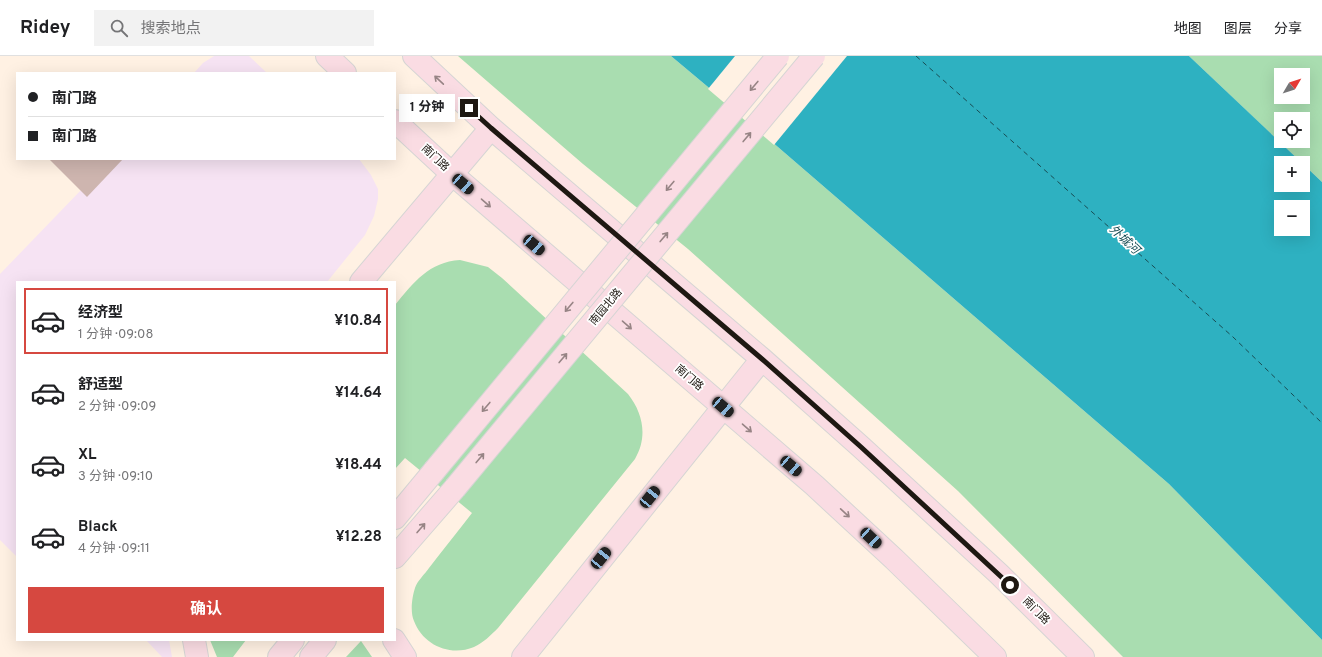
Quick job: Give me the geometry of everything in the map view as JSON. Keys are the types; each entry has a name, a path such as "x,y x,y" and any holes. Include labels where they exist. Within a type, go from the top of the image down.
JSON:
{"main road":[{"path":"327,56 344,72"},
{"name":"南门路","path":"414,56 491,128 762,359 999,574 1083,657"},
{"path":"396,517 778,56"},
{"name":"南园北路","path":"396,556 455,488 814,56"},
{"name":"南门路","path":"396,122 452,174 814,485 888,553 995,657"},
{"path":"362,281 491,128"},
{"path":"524,652 762,359"},
{"path":"194,641 197,657"},
{"path":"279,657 292,641"},
{"path":"310,657 324,641"},
{"path":"395,641 405,657"}],"shaded area":[{"path":"214,56 249,56 266,72 195,72 203,63"},
{"path":"110,160 360,160 371,175 378,189 378,199 374,216 365,235 328,281 16,281 16,556 0,540 0,274"},
{"path":"147,641 169,641 172,657 162,657"}],"green space":[{"path":"458,56 671,56 1169,484 1322,640 1322,657 1123,657 958,491 688,249 583,164"},
{"path":"1189,56 1322,56 1322,182 1310,171 1310,156 1295,156 1286,148 1310,148 1310,112 1274,112 1274,137"},
{"path":"460,260 488,267 502,278 628,394 637,409 642,425 642,442 635,459 498,628 487,639 474,647 456,651 438,647 424,637 413,618 412,600 417,583 472,513 405,458 396,468 396,304 423,275 439,265"},
{"path":"210,641 245,641 233,657 217,657"},
{"path":"361,641 372,657 346,657"}],"water":[{"name":"外城河","path":"671,56 1189,56 1274,136 1274,148 1286,148 1295,156 1274,156 1274,192 1310,192 1310,171 1322,182 1322,640 1169,484"}],"pier":[{"path":"735,56 847,56 774,145 708,89"}],"building":[{"path":"50,160 122,160 87,197"}],"ferry route":[{"path":"916,56 1233,337 1322,423"}],"route":[{"path":"469,108 762,359 861,447 1010,585"}]}
